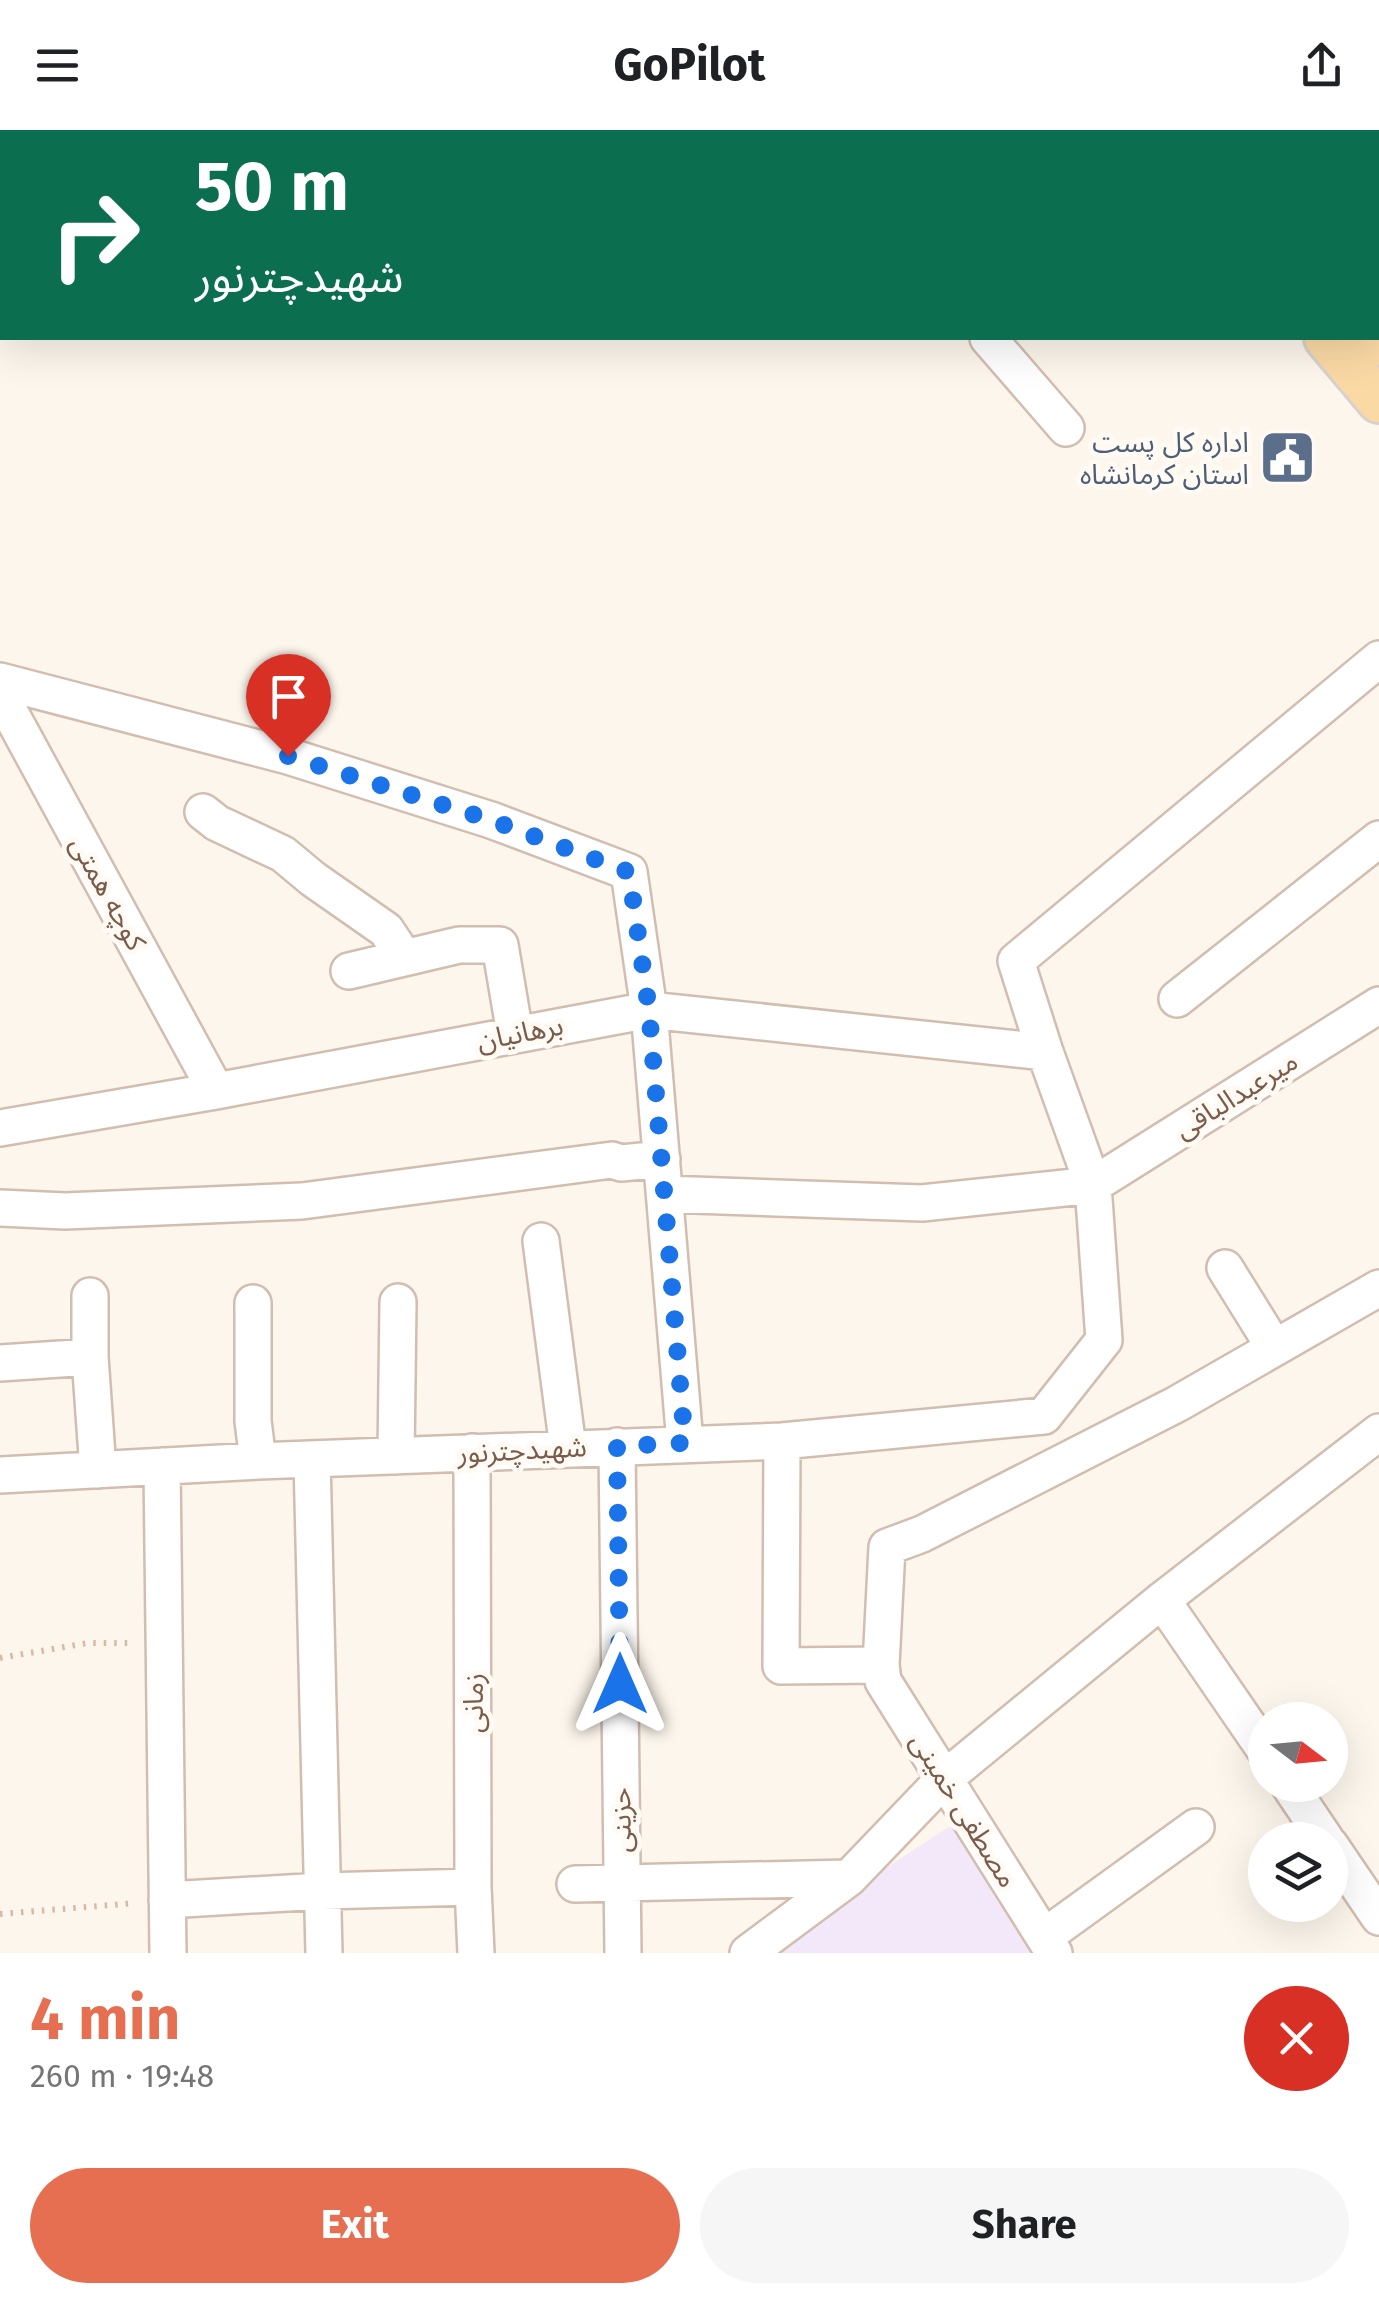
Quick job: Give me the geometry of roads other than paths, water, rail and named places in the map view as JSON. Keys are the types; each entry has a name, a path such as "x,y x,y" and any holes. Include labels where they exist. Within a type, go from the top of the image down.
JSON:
{"main road":[{"path":"1328,340 1379,400"}],"street":[{"path":"990,340 1066,428"},
{"path":"0,1208 65,1211 302,1200 612,1160 664,1176 922,1203 1093,1185 1016,962 1379,658"},
{"path":"0,681 288,756 491,820 629,872 649,1010 685,1443"},
{"name":"کوچه همتی","path":"0,694 216,1091"},
{"path":"203,812 217,824 283,854 386,930 404,957"},
{"path":"1177,1000 1379,839"},
{"path":"349,971 459,945 500,944 515,1034"},
{"name":"میرعبدالباقی","path":"1093,1185 1379,1004"},
{"name":"برهانیان","path":"2,1125 216,1091 649,1010 1044,1052"},
{"name":"شهیدچترنور","path":"0,1475 782,1441 1044,1416 1104,1340 1093,1185"},
{"path":"541,1241 568,1448"},
{"path":"1224,1268 1274,1347"},
{"path":"782,1441 782,1666 881,1665 887,1547 922,1534 1177,1404 1379,1288"},
{"path":"90,1296 98,1470"},
{"path":"396,1456 398,1302"},
{"path":"254,1303 253,1422 258,1461"},
{"path":"0,1363 90,1357"},
{"path":"748,1953 850,1878 944,1779 1162,1600 1379,1432"},
{"name":"حزینی","path":"617,1446 622,1953"},
{"name":"زمانی","path":"472,1452 476,1953"},
{"path":"312,1459 324,1953"},
{"path":"162,1466 168,1953"},
{"path":"1162,1600 1248,1725"},
{"name":"مصطفی خمینی","path":"881,1665 883,1681 1049,1945"},
{"path":"1049,1945 1196,1827"},
{"path":"1348,1872 1379,1917"},
{"path":"575,1884 850,1878"},
{"path":"167,1900 473,1887"}],"place":[{"name":"اداره کل پست استان کرمانشاه","path":"1288,458"}]}
